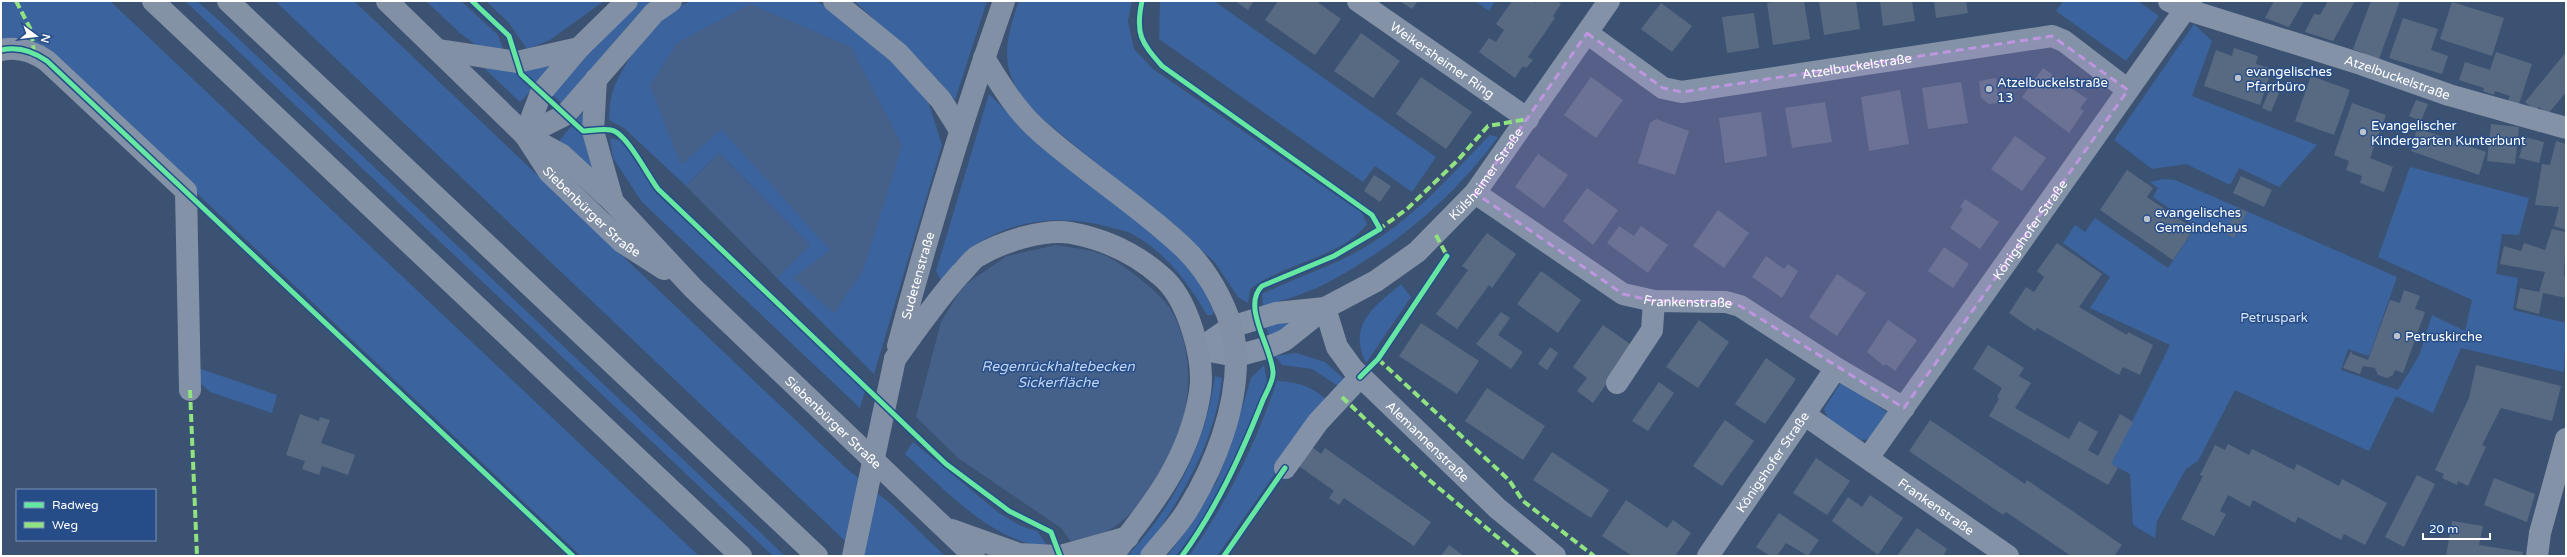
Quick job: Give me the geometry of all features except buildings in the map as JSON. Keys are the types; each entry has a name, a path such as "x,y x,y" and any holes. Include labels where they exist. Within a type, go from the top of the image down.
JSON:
{"highway":[{"path":"153,1 741,556"},
{"path":"228,1 817,556"}],"main road":[{"name":"Siebenbürger Straße","path":"387,1 525,135 549,172 622,242 693,288"},
{"path":"525,135 541,93 579,48 627,1"},
{"path":"525,135 565,115 654,12 671,1"},
{"path":"834,1 898,53 941,100 960,130"},
{"name":"Sudetenstraße","path":"853,556 895,359 924,249 960,130 1004,1"},
{"path":"439,50 517,62 579,48"},
{"path":"984,58 999,82 1035,127 1185,249 1215,287 1231,327 1236,356 1231,404 1217,452 1188,510 1151,556"},
{"path":"596,79 593,131 613,202"},
{"name":"Siebenbürger Straße","path":"525,135 562,155 613,202 693,288 974,556"},
{"path":"895,359 939,298 977,256 1021,236 1070,232 1118,247 1162,276 1186,311 1199,349 1200,391 1192,433 1172,475 1128,537 1112,556"},
{"path":"945,528 1019,554 1059,556 1128,537"}],"street":[{"name":"Weikersheimer Ring","path":"1358,1 1528,119"},
{"name":"Külsheimer Straße","path":"1199,349 1236,356 1266,348 1285,340 1325,308 1376,281 1417,252 1475,193 1609,1"},
{"name":"Atzelbuckelstraße","path":"2181,4 2449,95 2566,128"},
{"name":"Königshofer Straße","path":"1868,458 2128,90 2181,4"},
{"name":"Atzelbuckelstraße","path":"1587,33 1663,88 1682,92 2052,36 2064,41 2128,90"},
{"path":"1,50 8,48 34,52 47,60 186,191 190,390"},
{"name":"Frankenstraße","path":"1475,193 1623,294 1654,301 1726,302 1740,306 1836,368 1904,408"},
{"path":"1617,383 1652,330 1654,301"},
{"name":"Külsheimer Straße","path":"1199,349 1231,327 1276,313 1325,308"},
{"name":"Alemannenstraße","path":"1325,308 1337,347 1360,377 1497,508 1555,556"},
{"name":"Königshofer Straße","path":"1708,556 1836,368"},
{"path":"1285,468 1318,422 1360,377"},
{"name":"Frankenstraße","path":"1805,414 2008,556"},
{"path":"2537,556 2540,532 2566,439"}],"highlighted area":[{"path":"1587,33 1663,88 1682,92 2052,36 2128,90 1904,408 1740,306 1726,302 1654,301 1623,294 1475,193"}],"green space":[{"path":"1,1 110,1 699,556 581,556 58,62 1,44"},
{"path":"185,1 197,1 223,24 785,556 773,556"},
{"path":"275,1 354,1 846,468 892,505 945,556 861,556"},
{"path":"426,1 461,1 498,35 503,49 476,45 460,33"},
{"path":"486,1 604,1 550,40 527,49 509,23"},
{"path":"640,1 652,1 626,28 562,104 550,93 617,21"},
{"path":"691,1 815,1 832,9 902,70 928,101 942,145 874,374 777,278 810,245 719,153 686,186 624,128 609,120 610,101 615,85 631,56 654,28 667,16 679,7"},
{"path":"854,1 987,1 955,100 926,67"},
{"path":"1019,1 1132,1 1128,21 1134,49 1153,69 1362,213 1367,224 1343,245 1263,280 1250,289 1248,303 1238,297 1214,261 1039,116 1026,102 1017,89 1011,76 1007,49 1013,19"},
{"path":"1160,1 1214,1 1436,157 1412,192 1375,166 1363,182 1159,39"},
{"path":"1475,1 1495,1 1489,11"},
{"path":"2063,1 2138,1 2159,16 2126,61 2056,11"},
{"path":"2194,24 2212,41 2192,96 2317,145 2279,187 2239,168 2230,185 2186,164 2152,169 2114,140"},
{"path":"560,62 520,102 483,67"},
{"path":"989,94 1010,115 1170,248 1195,275 1214,311 1212,315 1207,315 1192,291 1175,269 1144,241 1129,233 1091,223 1054,220 1017,226 1000,232 983,240 968,251 957,261 941,280 936,271"},
{"path":"584,111 594,172 559,141"},
{"path":"1490,135 1498,137 1461,182 1441,202 1397,239 1373,256 1323,285 1263,307 1262,294 1344,259 1370,244 1404,220 1419,207"},
{"path":"610,138 622,141 655,192 865,391 860,408 642,202 613,158"},
{"name":"Petruspark","path":"2410,167 2529,198 2519,235 2502,234 2496,274 2518,278 2513,310 2566,323 2564,372 2461,348 2433,413 2396,396 2369,451 2235,390 2198,461 2186,469 2157,521 2155,538 2133,525 2130,474 2111,464 2170,345 2090,308 2110,277 2063,243 2075,225 2085,232 2095,218 2168,268 2196,227 2153,197 2158,188 2150,182 2163,179 2175,180 2397,277 2369,356 2348,349 2341,370 2398,390 2419,356 2432,315 2465,331 2472,300 2378,257"},
{"path":"1401,284 1411,297 1366,363 1361,349 1360,338 1362,327 1366,318 1373,309"},
{"path":"1305,310 1308,319 1269,335 1266,326"},
{"path":"1296,353 1325,362 1346,381 1341,388 1312,369 1282,365 1275,356"},
{"path":"1264,365 1267,382 1241,447 1202,521 1176,556 1167,556 1193,521 1217,481 1233,439 1251,378"},
{"path":"195,367 277,395 272,413 210,392 199,382"},
{"path":"1215,376 1222,378 1218,402 1204,448 1194,470 1171,511 1144,552 1140,556 1127,556 1159,517 1185,473 1196,449 1204,426 1211,401"},
{"path":"1277,381 1291,382 1310,388 1327,400 1217,556 1189,556 1203,536 1228,494 1260,427"},
{"path":"1841,382 1887,412 1869,439 1861,440 1828,419 1824,409"},
{"path":"913,442 999,513 1021,526 1037,531 1049,548 1027,543 1007,535 988,525 971,512 905,454"}],"water":[{"path":"750,4 851,47 902,145 863,271 834,313 793,278 830,250 721,129 681,165 650,85 677,43"},
{"path":"719,153 810,245 777,278 686,186"},
{"name":"Regenrückhaltebecken Sickerfläche","path":"1056,245 1088,250 1106,256 1132,272 1151,288 1171,310 1183,338 1188,369 1187,400 1180,432 1168,463 1151,490 1130,514 1106,532 1072,543 1061,528 958,458 916,417 941,322 963,286 1007,256"}],"marked path":[{"path":"16,1 31,30 34,52"},
{"path":"1378,230 1407,209 1457,161 1488,126 1528,119"},
{"path":"1436,235 1447,256 1446,258"},
{"path":"1378,359 1509,480 1523,501 1594,556"},
{"path":"190,390 197,556"},
{"path":"1342,397 1428,479 1520,556"}],"cycle path":[{"path":"472,1 509,36 521,74 583,131 608,129 617,133 623,138 630,146 658,189 946,464 1009,511 1051,532 1060,556"},
{"path":"1142,1 1139,22 1142,37 1149,50 1162,66 1372,215 1380,229 1334,256 1262,286 1256,294 1256,316 1271,362 1273,372 1272,379 1246,441 1227,481 1195,538 1182,556"},
{"path":"1,50 25,50 36,54 47,61 573,556"},
{"path":"1360,377 1378,359 1447,256"},
{"path":"1224,556 1285,468"}],"place":[{"name":"evangelisches Pfarrbüro","path":"2238,78"},
{"name":"Atzelbuckelstraße 13","path":"1989,89"},
{"name":"Evangelischer Kindergarten Kunterbunt","path":"2363,132"},
{"name":"evangelisches Gemeindehaus","path":"2147,219"},
{"name":"Petruskirche","path":"2397,336"}]}
